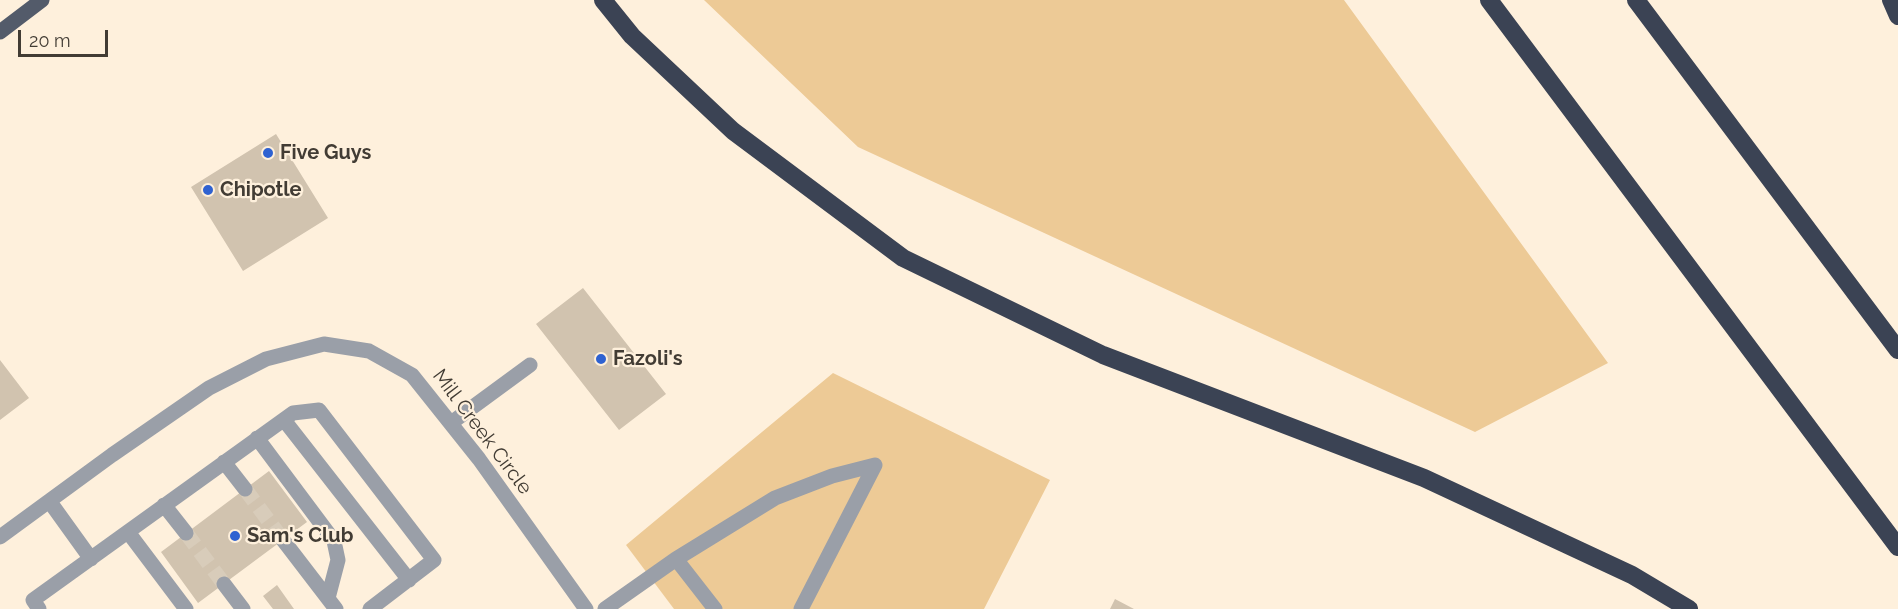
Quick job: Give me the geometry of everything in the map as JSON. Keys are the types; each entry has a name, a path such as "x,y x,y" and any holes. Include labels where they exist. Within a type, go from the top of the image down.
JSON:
{"highway":[{"path":"603,0 632,36 733,131 903,258 1102,355 1424,478 1632,575 1689,609"},
{"path":"1489,0 1898,547"},
{"path":"1636,0 1898,350"},
{"path":"1891,0 1898,16"}],"main road":[{"path":"0,32 42,0"}],"street":[{"name":"Mill Creek Circle","path":"0,537 209,388 266,359 324,344 369,351 412,375 479,459 586,609"},
{"path":"451,423 530,365"},
{"path":"39,609 33,600 293,412 320,410 434,560 370,609"},
{"path":"284,420 409,580"},
{"path":"258,438 334,541 338,560 332,604"},
{"path":"224,462 245,489"},
{"path":"605,609 676,559 775,498 832,476 875,465 801,609"},
{"path":"50,502 91,559"},
{"path":"164,505 186,533"},
{"path":"128,531 186,609"},
{"path":"283,540 332,604"},
{"path":"676,559 715,609"},
{"path":"224,584 243,609"}],"shaded area":[{"path":"704,0 1344,0 1608,363 1475,432 858,147"},
{"path":"833,373 1050,480 984,609 674,609 626,545"}],"building":[{"path":"276,134 328,218 243,271 191,187"},
{"name":"Fazoli's","path":"583,288 666,394 619,430 536,324"},
{"path":"0,360 29,398 0,420"},
{"name":"Sam's Club","path":"269,471 307,522 198,603 161,552"},
{"path":"277,585 294,609 273,609 263,596"},
{"path":"1115,599 1134,609 1110,609"}],"tunnel":[{"path":"245,489 283,540"},
{"path":"186,533 224,584"}],"place":[{"name":"Five Guys","path":"268,153"},
{"name":"Chipotle","path":"208,190"},
{"name":"Fazoli's","path":"601,359"},
{"name":"Sam's Club","path":"235,536"}]}
